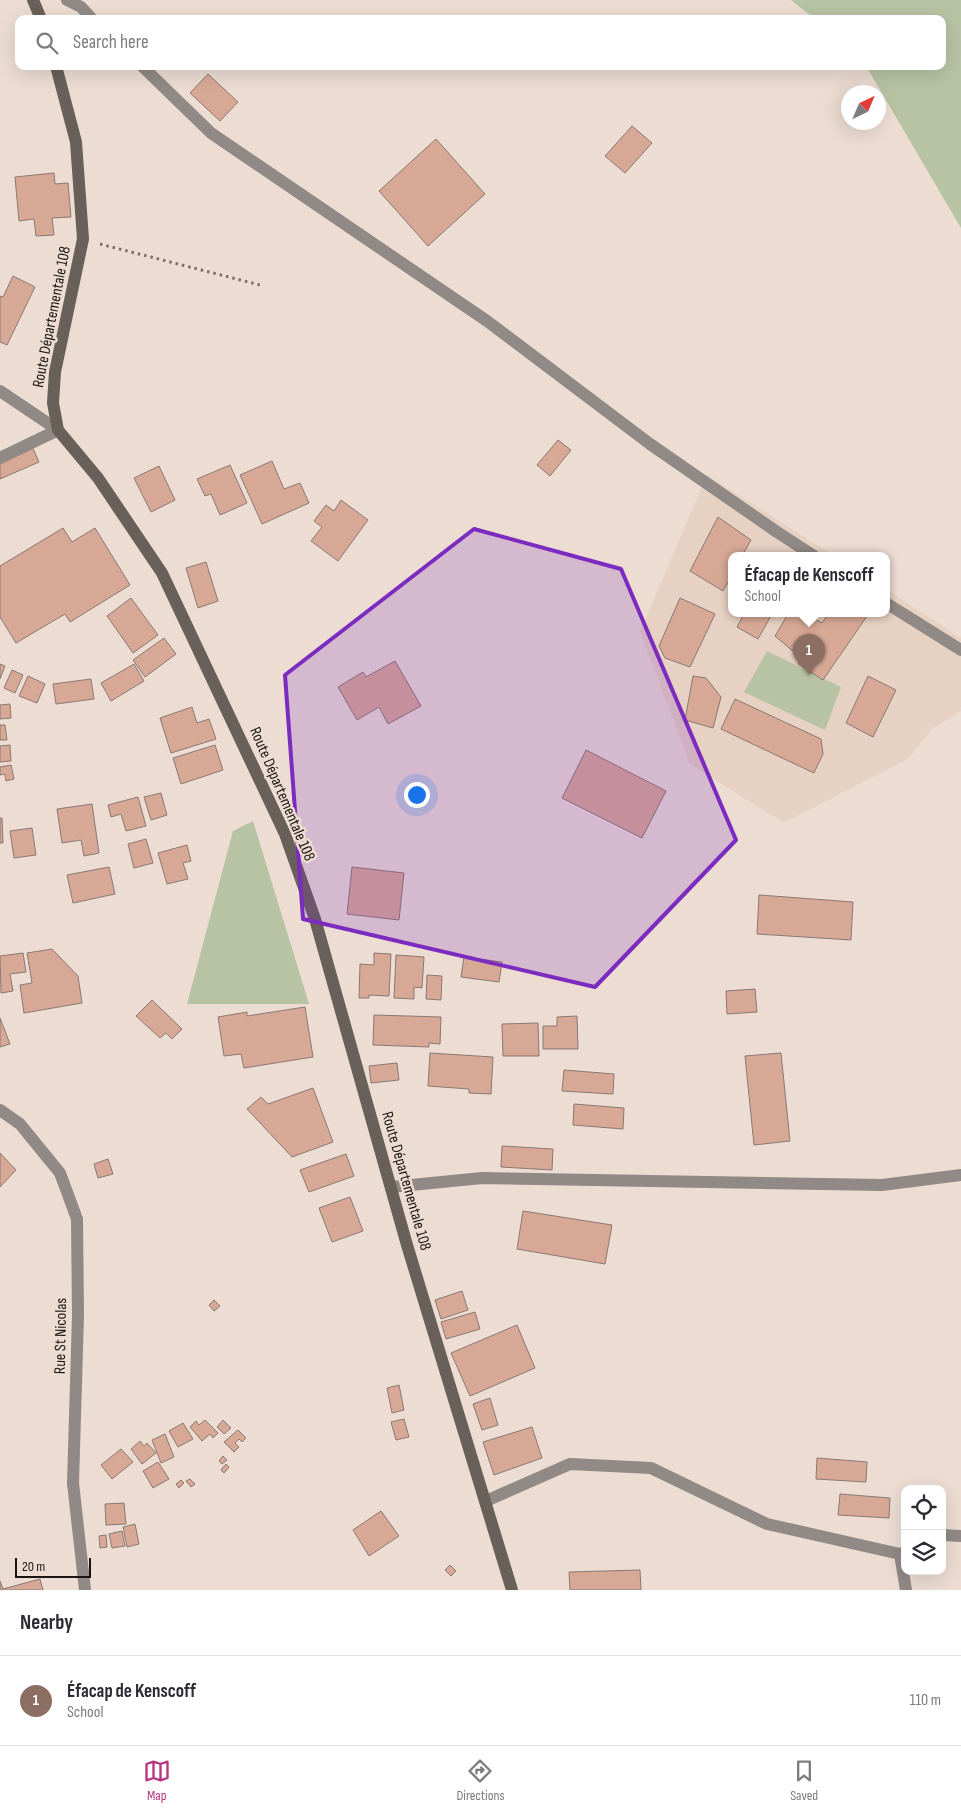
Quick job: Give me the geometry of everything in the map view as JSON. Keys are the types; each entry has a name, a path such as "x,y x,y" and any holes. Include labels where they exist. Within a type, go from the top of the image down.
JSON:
{"main road":[{"path":"33,0 39,15"},
{"name":"Route Départementale 108","path":"57,70 76,142 83,239 55,372 53,403 58,430 98,478 162,573 285,834 315,919 406,1245 512,1590"}],"street":[{"path":"67,0 81,7 88,15"},
{"path":"146,70 211,133 487,321 650,444 808,552"},
{"path":"0,391 58,430"},
{"path":"0,458 58,430"},
{"path":"890,605 961,650"},
{"name":"Rue St Nicolas","path":"0,1110 20,1124 60,1173 77,1219 78,1316 73,1483 85,1590"},
{"path":"391,1187 482,1178 882,1185 961,1175"},
{"path":"486,1501 570,1464 651,1468 767,1524 901,1553"},
{"path":"946,1535 961,1536"},
{"path":"904,1575 906,1590"}],"path":[{"path":"83,239 260,285"}],"highlighted area":[{"path":"474,529 621,569 736,840 595,987 303,919 285,675"}],"shaded area":[{"path":"707,475 828,552 728,552 728,617 890,617 890,592 961,638 961,711 932,729 909,758 784,823 690,764 640,632"}],"green space":[{"path":"791,0 961,0 961,228 886,100 886,85 877,85 868,70 946,70 946,15 810,15"},
{"path":"767,651 841,687 825,730 744,692"},
{"path":"253,821 309,1004 187,1004 233,831"}],"building":[{"path":"208,74 238,102 220,121 190,93"},
{"path":"632,126 652,143 625,173 605,156"},
{"path":"436,139 485,194 428,246 379,191"},
{"path":"54,173 55,184 68,183 71,217 52,218 54,235 36,236 34,219 19,221 15,177"},
{"path":"13,276 35,287 7,345 0,342 0,296 3,297"},
{"path":"558,440 571,450 550,476 537,465"},
{"path":"31,444 39,462 0,479 0,457"},
{"path":"272,461 284,489 300,483 309,503 262,524 240,475"},
{"path":"230,465 247,503 220,515 211,494 205,496 197,479"},
{"path":"159,466 175,500 151,512 134,478"},
{"path":"341,500 368,520 338,561 311,541 322,527 314,521 326,505 334,511"},
{"path":"718,517 751,540 744,552 728,552 728,582 723,591 690,571"},
{"path":"63,528 72,542 95,528 130,585 70,622 65,614 16,643 0,617 0,566"},
{"path":"206,562 218,601 198,608 186,568"},
{"path":"131,598 158,635 133,653 107,616"},
{"path":"680,598 715,614 690,667 665,658 659,646"},
{"path":"742,617 770,617 758,639 737,627"},
{"path":"786,617 812,617 822,623 826,617 866,617 823,680 798,664 801,658 775,636"},
{"path":"164,638 176,654 145,677 133,660"},
{"path":"395,661 421,706 388,724 379,707 357,720 338,687 363,672 366,677"},
{"path":"0,664 5,666 0,679"},
{"path":"134,664 144,681 111,701 101,683"},
{"path":"12,670 23,675 15,693 4,688"},
{"path":"28,676 45,684 37,703 19,696"},
{"path":"693,676 706,678 721,697 713,728 685,720"},
{"path":"868,676 896,690 873,737 846,723"},
{"path":"91,679 94,699 56,704 53,684"},
{"path":"735,699 821,739 823,754 814,773 721,729"},
{"path":"10,704 11,718 0,719 0,705"},
{"path":"192,707 197,723 209,719 216,739 171,753 160,718"},
{"path":"0,725 5,725 7,740 0,740"},
{"path":"10,745 11,761 0,762 0,746"},
{"path":"215,745 223,770 181,784 173,758"},
{"path":"586,750 666,791 642,838 562,798"},
{"path":"11,765 14,779 6,781 5,774 0,775 0,767"},
{"path":"161,793 167,815 151,820 144,797"},
{"path":"138,797 146,826 126,831 121,814 111,817 108,805"},
{"path":"92,804 99,853 84,856 81,840 62,843 57,809"},
{"path":"0,818 2,818 3,843 0,843"},
{"path":"32,828 36,855 14,858 10,831"},
{"path":"146,839 153,863 134,868 128,844"},
{"path":"187,845 191,861 183,863 188,879 167,884 158,853"},
{"path":"109,867 115,894 73,903 67,875"},
{"path":"352,867 404,873 399,920 347,914"},
{"path":"759,895 853,902 851,940 757,934"},
{"path":"52,949 78,976 82,1003 24,1013 20,985 32,983 27,953"},
{"path":"23,953 26,972 10,974 13,991 1,993 0,956"},
{"path":"374,953 391,954 389,996 369,995 369,998 359,998 360,964 374,965"},
{"path":"396,955 424,957 422,988 414,987 414,999 394,998"},
{"path":"464,957 502,962 499,982 461,977"},
{"path":"427,975 442,976 441,1000 426,999"},
{"path":"755,989 757,1012 727,1014 726,991"},
{"path":"152,1000 182,1029 172,1039 166,1033 160,1038 136,1016"},
{"path":"305,1007 313,1057 244,1068 241,1054 224,1056 218,1017 247,1012 247,1016"},
{"path":"374,1015 441,1017 440,1044 429,1043 429,1047 373,1045"},
{"path":"577,1016 578,1049 543,1049 543,1026 557,1026 557,1017"},
{"path":"0,1018 10,1044 0,1047"},
{"path":"538,1023 539,1056 503,1056 502,1024"},
{"path":"430,1053 493,1057 491,1094 469,1093 469,1089 428,1086"},
{"path":"781,1053 790,1141 754,1145 745,1056"},
{"path":"397,1063 399,1080 371,1083 369,1066"},
{"path":"564,1070 614,1074 613,1094 562,1091"},
{"path":"313,1088 333,1142 292,1157 247,1109 261,1097 268,1104"},
{"path":"574,1104 624,1108 623,1129 573,1125"},
{"path":"502,1146 553,1149 552,1170 501,1167"},
{"path":"0,1153 16,1170 0,1187"},
{"path":"346,1154 354,1176 309,1192 300,1170"},
{"path":"108,1159 113,1174 98,1178 94,1164"},
{"path":"350,1197 363,1231 332,1242 319,1208"},
{"path":"523,1211 612,1225 605,1264 517,1249"},
{"path":"462,1291 468,1310 441,1319 435,1300"},
{"path":"214,1300 220,1306 214,1311 209,1305"},
{"path":"475,1312 480,1329 446,1339 441,1322"},
{"path":"517,1325 535,1368 470,1396 451,1353"},
{"path":"399,1385 404,1410 392,1413 387,1388"},
{"path":"490,1398 498,1425 482,1430 473,1404"},
{"path":"404,1419 409,1437 396,1440 391,1422"},
{"path":"205,1420 218,1433 213,1438 210,1434 202,1441 190,1427 196,1421 199,1425"},
{"path":"223,1420 231,1428 224,1434 217,1427"},
{"path":"183,1423 193,1439 178,1447 169,1431"},
{"path":"532,1427 542,1458 494,1475 483,1442"},
{"path":"238,1430 246,1438 242,1442 239,1439 235,1443 239,1447 234,1452 224,1442"},
{"path":"165,1434 174,1457 161,1463 152,1440"},
{"path":"140,1441 144,1446 147,1443 156,1453 142,1464 131,1449"},
{"path":"121,1449 133,1462 112,1479 101,1465"},
{"path":"223,1456 227,1460 222,1464 219,1461"},
{"path":"817,1458 867,1462 866,1482 816,1479"},
{"path":"158,1462 169,1479 153,1488 143,1471"},
{"path":"226,1464 229,1467 224,1473 221,1470"},
{"path":"190,1479 195,1484 191,1487 186,1481"},
{"path":"181,1480 184,1483 179,1488 176,1484"},
{"path":"840,1494 890,1498 889,1518 838,1515"},
{"path":"124,1503 126,1524 106,1525 105,1504"},
{"path":"381,1511 399,1536 369,1556 353,1530"},
{"path":"135,1524 139,1544 127,1547 123,1527"},
{"path":"122,1531 125,1546 112,1548 109,1534"},
{"path":"106,1535 107,1547 100,1548 99,1536"},
{"path":"450,1565 456,1571 451,1576 445,1570"},
{"path":"640,1570 641,1590 570,1590 569,1572"},
{"path":"40,1579 43,1590 0,1590 0,1581 3,1589"}],"place":[{"name":"Éfacap de Kenscoff","path":"809,675"}]}
